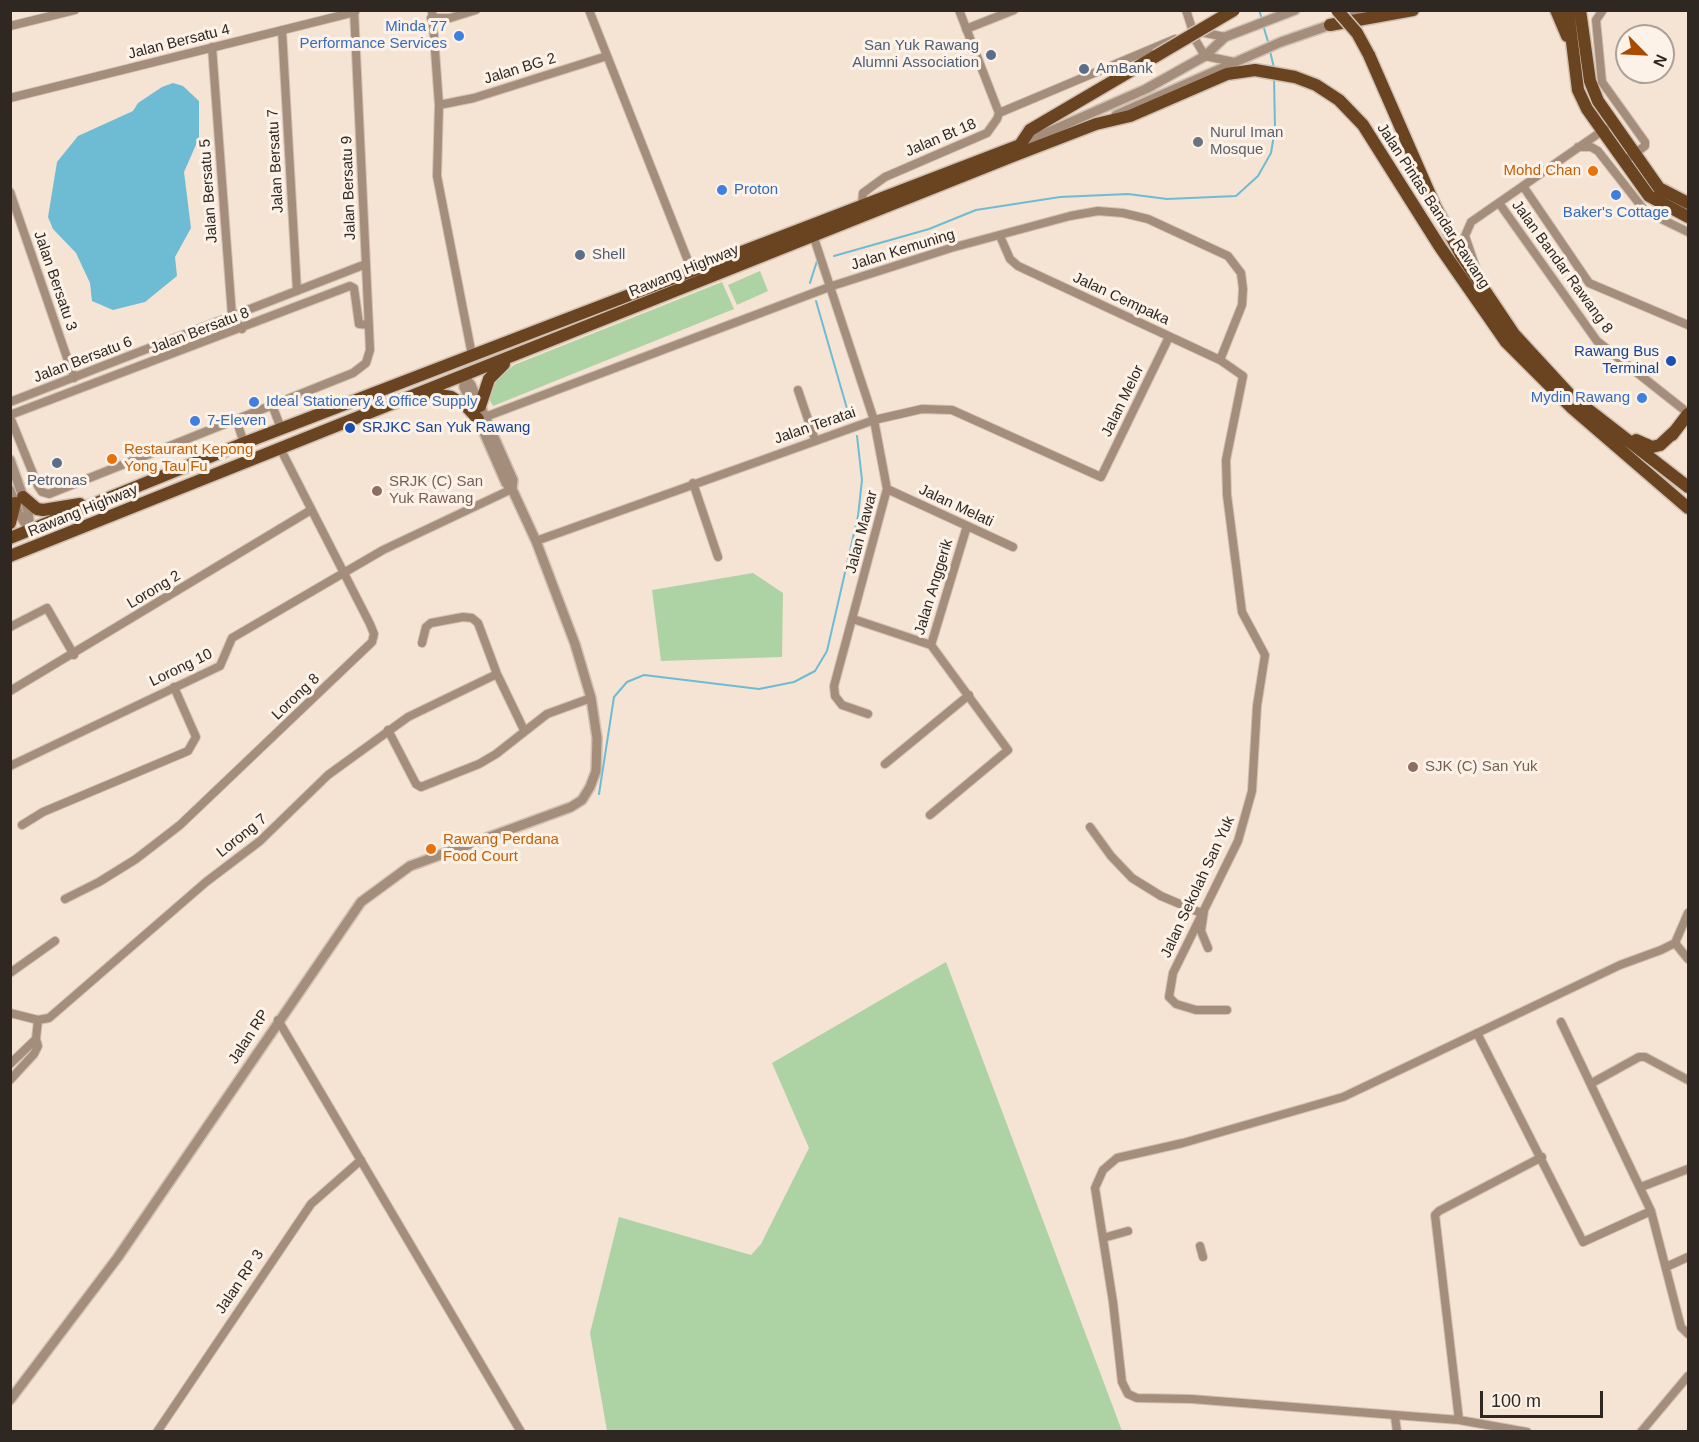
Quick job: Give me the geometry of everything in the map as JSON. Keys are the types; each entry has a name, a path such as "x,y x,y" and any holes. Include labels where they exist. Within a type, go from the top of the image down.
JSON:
{"main road":[{"path":"1020,145 1030,130 1234,10"},
{"name":"Jalan Pintas Bandar Rawang","path":"1337,10 1357,33 1369,55 1435,206 1488,298 1528,353 1562,387 1689,487"},
{"path":"1329,25 1413,10"},
{"path":"1556,10 1574,54"},
{"path":"1568,10 1582,100 1653,200 1689,217"},
{"path":"1582,10 1593,92 1659,188 1689,203"},
{"name":"Jalan Pintas Bandar Rawang","path":"1096,124 1130,116 1227,74 1256,70 1295,77 1316,85 1339,100 1363,125 1486,316 1529,368 1689,508"},
{"name":"Rawang Highway","path":"11,556 1096,124"},
{"name":"Rawang Highway","path":"10,538 244,443 1020,145"},
{"path":"444,366 459,368 464,376 486,350"},
{"path":"421,392 451,397 481,414 489,379 512,358"},
{"path":"1562,387 1647,446 1660,445 1675,431"},
{"path":"1666,488 1654,468 1655,460 1689,413"},
{"path":"10,523 19,500 43,510 103,499"},
{"path":"11,556 24,544 30,531 37,534 62,536"}],"street":[{"path":"10,26 75,10"},
{"path":"472,355 437,176 440,105 431,14 450,18 476,10"},
{"path":"589,10 692,271"},
{"path":"959,10 999,113 1194,31 1225,38"},
{"path":"966,29 1014,10"},
{"path":"1186,10 1196,41 1205,56 1235,62"},
{"name":"Rawang Highway","path":"1020,145 1146,89 1205,56 1225,38 1295,10"},
{"name":"Rawang Highway","path":"1096,124 1281,42 1369,10"},
{"path":"1603,10 1596,20 1602,82 1645,142 1645,146 1624,161"},
{"name":"Jalan Bersatu 4","path":"10,98 355,11"},
{"name":"Jalan Bersatu 9","path":"272,405 353,373 366,363 370,350 355,11"},
{"name":"Jalan Bersatu 7","path":"282,30 297,291"},
{"name":"Jalan Bersatu 5","path":"212,47 232,316"},
{"name":"Jalan BG 2","path":"440,105 474,98 607,56"},
{"name":"Jalan Bt 18","path":"862,205 863,193 885,177 987,133 999,113"},
{"path":"1488,298 1465,236 1471,222 1614,123"},
{"path":"1578,147 1591,147 1598,151 1645,211 1689,232"},
{"path":"1523,186 1589,283 1689,325"},
{"name":"Jalan Bersatu 3","path":"10,192 74,378"},
{"name":"Jalan Bandar Rawang 8","path":"1498,203 1597,340 1689,413"},
{"name":"Jalan Kemuning","path":"481,414 832,286 1070,216 1098,211 1123,213 1148,219 1228,255 1240,273 1243,289 1242,305 1220,360"},
{"name":"Jalan Mawar","path":"813,235 832,286 873,420 887,489 834,686 835,696 842,705 868,714"},
{"name":"Jalan Cempaka","path":"1000,236 1010,259 1018,266 1220,360 1243,376"},
{"name":"Jalan Bersatu 6","path":"10,402 366,264"},
{"name":"Jalan Bersatu 8","path":"10,416 350,286 354,288 359,324 369,325"},
{"path":"232,316 242,329"},
{"name":"Jalan Melor","path":"1101,477 1169,337"},
{"path":"388,730 416,784 421,787 496,754 547,714 591,698 556,590 512,489 506,483 471,385 464,376"},
{"name":"Jalan Sekolah San Yuk","path":"1227,1010 1196,1010 1176,1004 1169,997 1173,973 1202,910 1238,841 1250,800 1255,766 1257,706 1265,655 1242,612 1227,495 1226,460 1243,376"},
{"path":"798,390 815,440"},
{"path":"10,416 38,486 42,492 49,494 272,405 281,429"},
{"name":"Jalan Teratai","path":"536,541 873,420 922,409 952,410 1101,477"},
{"path":"236,419 244,443"},
{"name":"Lorong 8","path":"65,899 99,882 136,859 180,825 372,642 374,634 370,624 280,448"},
{"path":"10,460 19,500 30,531"},
{"path":"693,483 718,557"},
{"name":"Lorong 10","path":"10,766 220,666 232,638 382,550 512,489"},
{"name":"Jalan Melati","path":"887,489 1012,547"},
{"path":"10,490 19,500"},
{"name":"Lorong 2","path":"10,691 74,655 311,510"},
{"name":"Jalan Anggerik","path":"853,619 931,645 967,526"},
{"path":"10,627 47,608 74,655"},
{"path":"422,643 426,627 431,623 463,617 472,618 478,623 497,674 524,730"},
{"path":"930,814 1008,750 931,645"},
{"name":"Lorong 7","path":"38,1020 49,1018 57,1012 206,882 260,841 328,775 408,717 497,674"},
{"path":"22,825 43,812 188,751 196,737 174,687"},
{"path":"885,764 969,695"},
{"name":"Jalan RP","path":"10,1400 118,1257 349,916 375,889 410,866 570,807 582,800 590,787 597,755 591,698"},
{"path":"1090,826 1111,856 1132,878 1161,896 1202,910 1201,931 1208,948"},
{"path":"1527,1431 1459,1420 1395,1417 1191,1399 1137,1398 1128,1394 1122,1382 1095,1188 1103,1170 1117,1158 1183,1143 1343,1097 1620,965 1675,943 1689,913"},
{"path":"10,973 56,941"},
{"path":"1675,943 1689,959"},
{"path":"10,1013 38,1020 36,1038 38,1046 34,1054 10,1080"},
{"path":"279,1020 520,1431"},
{"path":"1561,1022 1651,1211 1681,1327 1689,1334"},
{"path":"1478,1033 1584,1242 1651,1211"},
{"path":"10,1064 36,1038"},
{"path":"1592,1083 1639,1057 1645,1057 1689,1080"},
{"path":"1459,1420 1435,1215 1438,1211 1542,1157"},
{"name":"Jalan RP 3","path":"157,1431 311,1204 361,1160"},
{"path":"1641,1187 1689,1169"},
{"path":"1103,1238 1128,1232"},
{"path":"1200,1246 1203,1257"},
{"path":"1666,1267 1689,1257"},
{"path":"1641,1431 1689,1376"},
{"path":"1395,1417 1397,1431"}],"green space":[{"path":"760,271 768,291 737,305 728,285"},
{"path":"722,282 734,309 493,406 487,395 491,385 514,365"},
{"path":"753,573 783,593 782,657 661,661 652,590"},
{"path":"946,962 1122,1431 607,1431 590,1333 619,1217 751,1255 761,1244 809,1148 772,1063"}],"water":[{"path":"173,83 183,86 199,101 199,138 184,172 191,228 175,257 177,276 145,302 113,310 92,301 90,283 76,253 53,229 48,217 57,162 78,136 133,111 138,103 162,87"}],"waterway":[{"path":"1259,10 1262,19"},
{"path":"1263,25 1269,45"},
{"path":"1270,51 1274,68"},
{"path":"834,256 929,229 976,210 1060,197 1128,194 1167,199 1236,196 1258,176 1271,153 1275,129 1274,77"},
{"path":"810,283 817,261"},
{"path":"816,301 850,419"},
{"path":"599,794 614,697 627,682 644,675 759,689 794,682 815,671 827,651 858,516 862,480 857,436"}],"place":[{"name":"Minda 77 Performance Services","path":"459,36"},
{"name":"San Yuk Rawang Alumni Association","path":"991,55"},
{"name":"AmBank","path":"1084,69"},
{"name":"Nurul Iman Mosque","path":"1198,142"},
{"name":"Mohd Chan","path":"1593,171"},
{"name":"Proton","path":"722,190"},
{"name":"Baker's Cottage","path":"1616,195"},
{"name":"Shell","path":"580,255"},
{"name":"Rawang Bus Terminal","path":"1671,361"},
{"name":"Mydin Rawang","path":"1642,398"},
{"name":"Ideal Stationery & Office Supply","path":"254,402"},
{"name":"7-Eleven","path":"195,421"},
{"name":"SRJKC San Yuk Rawang","path":"350,428"},
{"name":"Restaurant Kepong Yong Tau Fu","path":"112,459"},
{"name":"Petronas","path":"57,463"},
{"name":"SRJK (C) San Yuk Rawang","path":"377,491"},
{"name":"SJK (C) San Yuk","path":"1413,767"},
{"name":"Rawang Perdana Food Court","path":"431,849"}]}
